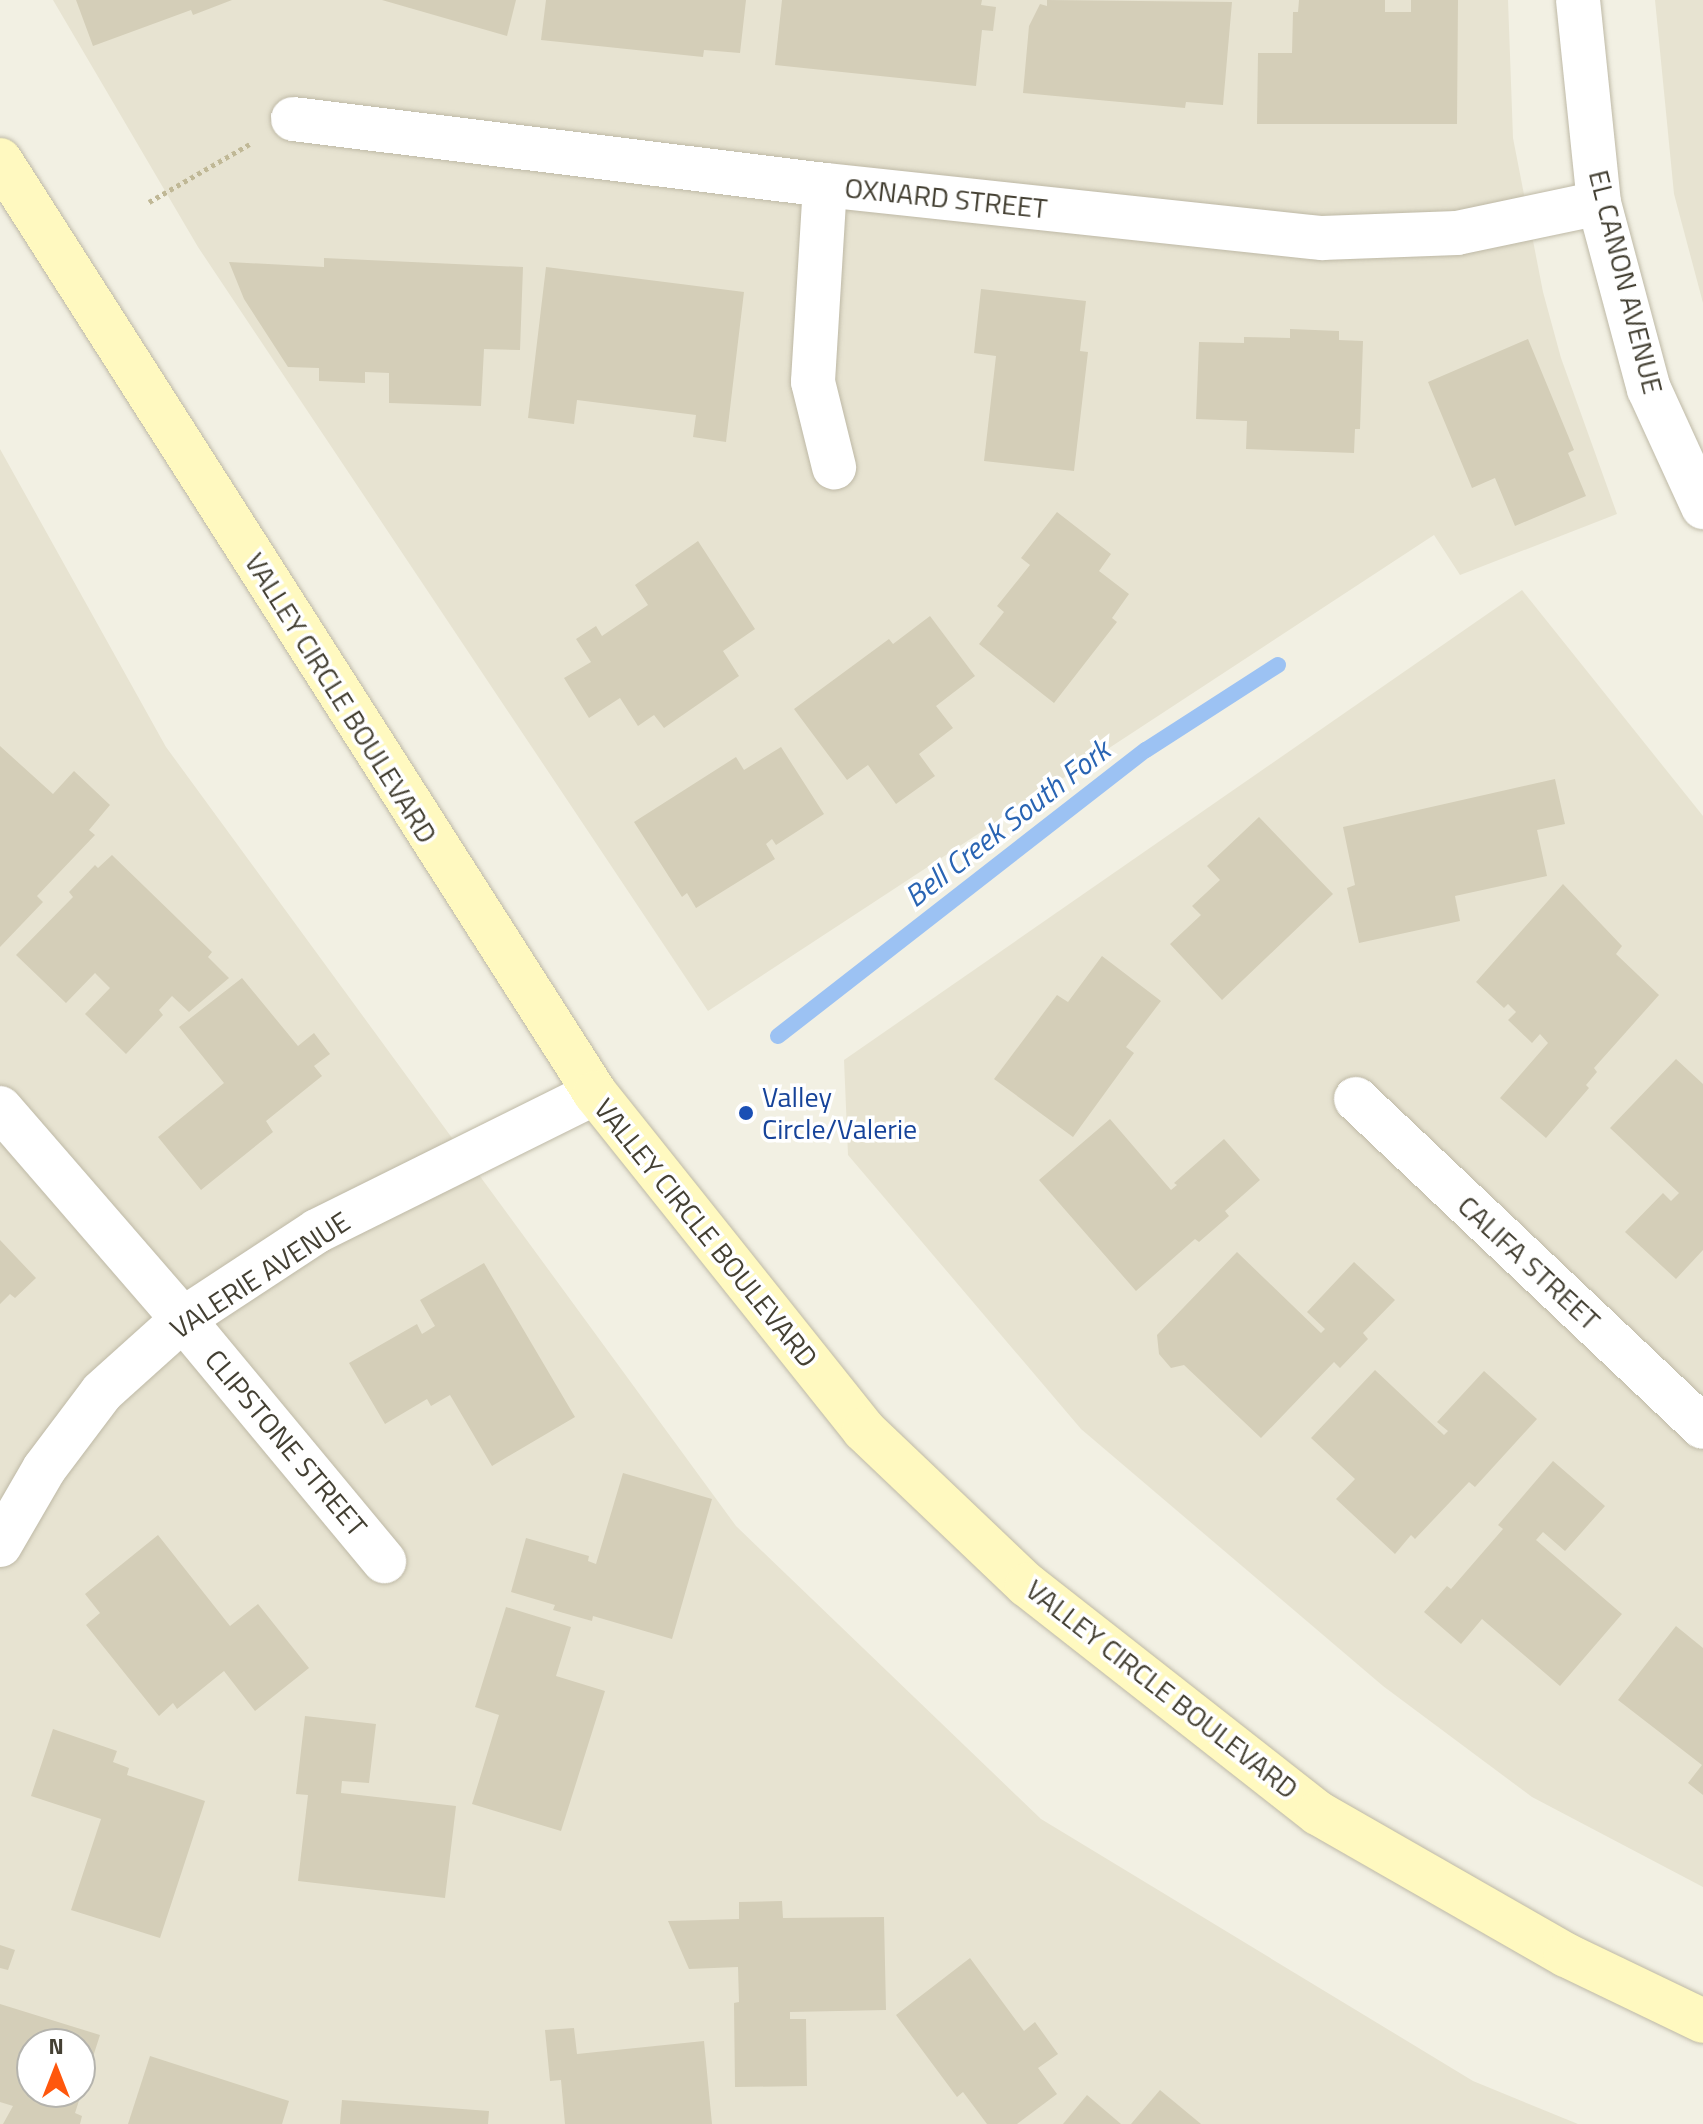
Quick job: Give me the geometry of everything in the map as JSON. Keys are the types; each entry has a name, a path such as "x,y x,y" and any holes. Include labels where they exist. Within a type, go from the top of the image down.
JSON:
{"main road":[{"name":"VALLEY CIRCLE BOULEVARD","path":"0,160 595,1093 864,1430 1027,1585 1318,1813 1566,1955 1703,2021"}],"street":[{"name":"EL CANON AVENUE","path":"1578,0 1599,203 1649,389 1703,507"},
{"name":"OXNARD STREET","path":"293,119 825,185 1322,238 1457,233 1599,203"},
{"path":"825,185 813,382 834,467"},
{"name":"VALERIE AVENUE","path":"0,1545 44,1469 102,1392 183,1319 317,1231 595,1093"},
{"name":"CALIFA STREET","path":"1356,1099 1703,1427"},
{"name":"CLIPSTONE STREET","path":"0,1108 183,1319 384,1561"}],"path":[{"path":"149,202 293,119"}],"shaded area":[{"path":"53,0 1508,0 1513,138 1543,292 1561,358 1617,514 1460,575 1434,535 708,1011 198,247"},
{"path":"1655,0 1703,0 1703,303 1674,194"},
{"path":"0,449 166,747 736,1526 1041,1819 1473,2081 1578,2124 0,2124"},
{"path":"1522,590 1703,816 1703,1887 1532,1797 1383,1686 1081,1429 848,1155 844,1060"}],"building":[{"path":"76,0 232,0 193,15 191,10 93,46"},
{"path":"382,0 516,0 507,36"},
{"path":"546,0 746,0 740,53 704,50 703,57 541,40"},
{"path":"782,0 982,0 981,5 996,7 993,31 982,30 976,86 775,65"},
{"path":"1047,0 1232,2 1223,105 1186,102 1185,108 1023,93 1029,26 1040,4 1047,6"},
{"path":"1299,0 1385,0 1385,12 1411,12 1411,0 1458,0 1457,124 1257,124 1258,53 1292,53 1293,12 1298,12"},
{"path":"324,258 523,267 520,350 484,349 481,406 389,403 389,373 365,372 365,383 319,381 319,368 288,367 244,299 229,262 324,267"},
{"path":"546,267 744,292 726,442 693,437 696,415 577,400 574,424 528,418"},
{"path":"981,289 1086,301 1080,351 1088,352 1074,471 984,461 996,356 974,353"},
{"path":"1290,329 1339,331 1339,340 1363,341 1360,429 1355,429 1354,453 1246,449 1247,421 1196,419 1199,342 1244,343 1244,337 1290,338"},
{"path":"1528,339 1574,450 1568,453 1586,496 1515,526 1495,478 1472,488 1428,382"},
{"path":"1057,512 1111,554 1099,571 1129,594 1112,618 1117,622 1054,703 979,644 1004,612 997,606 1030,565 1021,558"},
{"path":"698,541 755,629 723,651 739,676 664,728 654,715 638,726 620,698 589,718 564,678 591,662 576,639 596,626 602,636 648,605 635,585"},
{"path":"930,616 975,676 936,706 953,728 919,754 935,776 896,804 868,765 847,780 794,709 889,639 893,644"},
{"path":"0,746 53,794 74,771 110,805 89,830 95,835 37,896 43,902 0,947"},
{"path":"781,747 824,814 776,845 772,839 766,844 775,859 696,908 687,893 682,897 634,822 736,757 744,770"},
{"path":"1555,779 1565,824 1537,830 1547,876 1455,896 1460,921 1359,943 1347,888 1355,885 1343,827"},
{"path":"1259,817 1333,894 1222,1000 1170,944 1201,915 1192,906 1220,880 1207,866"},
{"path":"112,855 212,952 208,957 229,978 189,1012 172,996 159,1010 163,1015 126,1054 85,1014 110,988 95,973 66,1003 16,955 73,897 69,892 95,865 98,868"},
{"path":"1563,884 1622,946 1616,954 1659,995 1594,1068 1597,1072 1586,1085 1589,1088 1546,1138 1500,1098 1548,1043 1540,1034 1532,1043 1508,1020 1516,1012 1508,1004 1504,1008 1476,982"},
{"path":"1102,956 1161,1001 1126,1047 1134,1053 1073,1137 994,1079 1057,995 1068,1002"},
{"path":"242,978 298,1046 314,1033 330,1054 314,1066 322,1076 266,1121 273,1132 201,1190 158,1137 224,1083 179,1027"},
{"path":"1676,1059 1703,1084 1703,1250 1676,1279 1625,1232 1663,1193 1671,1201 1679,1193 1610,1128"},
{"path":"1110,1119 1171,1190 1177,1185 1174,1183 1224,1139 1260,1180 1225,1211 1229,1216 1199,1242 1195,1239 1136,1291 1039,1180"},
{"path":"0,1240 36,1278 15,1298 10,1294 0,1304"},
{"path":"1237,1252 1321,1333 1325,1329 1307,1312 1354,1262 1395,1300 1363,1333 1368,1339 1340,1368 1334,1362 1261,1438 1184,1365 1171,1368 1159,1354 1157,1335"},
{"path":"484,1263 575,1417 492,1466 450,1395 431,1406 427,1399 385,1424 349,1363 417,1324 422,1334 435,1326 420,1300"},
{"path":"1375,1370 1444,1435 1448,1431 1437,1422 1484,1371 1537,1419 1475,1487 1469,1482 1415,1539 1411,1535 1395,1554 1336,1499 1355,1479 1311,1438"},
{"path":"1553,1461 1605,1506 1565,1551 1543,1532 1536,1540 1622,1614 1560,1686 1482,1619 1461,1644 1424,1612 1447,1586 1451,1589 1503,1529 1498,1525"},
{"path":"623,1473 712,1499 672,1639 593,1616 592,1621 553,1610 555,1605 511,1592 526,1538 589,1556 588,1561 596,1564"},
{"path":"158,1535 230,1626 258,1604 309,1668 255,1711 224,1671 177,1709 173,1703 159,1716 86,1625 100,1613 85,1594"},
{"path":"506,1607 571,1627 556,1676 605,1691 561,1831 472,1804 499,1715 475,1707"},
{"path":"1676,1626 1703,1648 1703,1795 1688,1783 1702,1765 1618,1700"},
{"path":"305,1716 376,1724 369,1783 342,1781 341,1793 456,1806 445,1898 298,1881 308,1795 296,1794"},
{"path":"53,1729 117,1751 113,1762 129,1768 127,1775 205,1801 160,1938 71,1910 101,1819 31,1796"},
{"path":"782,1901 783,1918 884,1917 886,2010 790,2012 790,2019 806,2019 807,2086 735,2087 734,2003 739,2002 738,1967 689,1969 668,1921 739,1919 739,1902"},
{"path":"0,1945 15,1950 8,1970 0,1968"},
{"path":"970,1958 1024,2031 1035,2022 1058,2054 1038,2068 1057,2094 1017,2124 987,2124 963,2092 957,2097 896,2015"},
{"path":"0,2004 77,2028 16,2028 16,2108 77,2108 75,2113 82,2116 80,2124 3,2124 13,2106 0,2102"},
{"path":"574,2028 577,2054 704,2041 712,2124 565,2124 561,2080 550,2081 545,2030"},
{"path":"150,2056 289,2101 282,2124 128,2124"},
{"path":"1160,2090 1201,2124 1131,2124"},
{"path":"1087,2095 1121,2124 1063,2124"},
{"path":"342,2100 489,2111 488,2124 340,2124"}],"waterway":[{"name":"Bell Creek South Fork","path":"778,1036 1146,750 1278,665"}],"place":[{"name":"Valley Circle/Valerie","path":"746,1113"}]}
